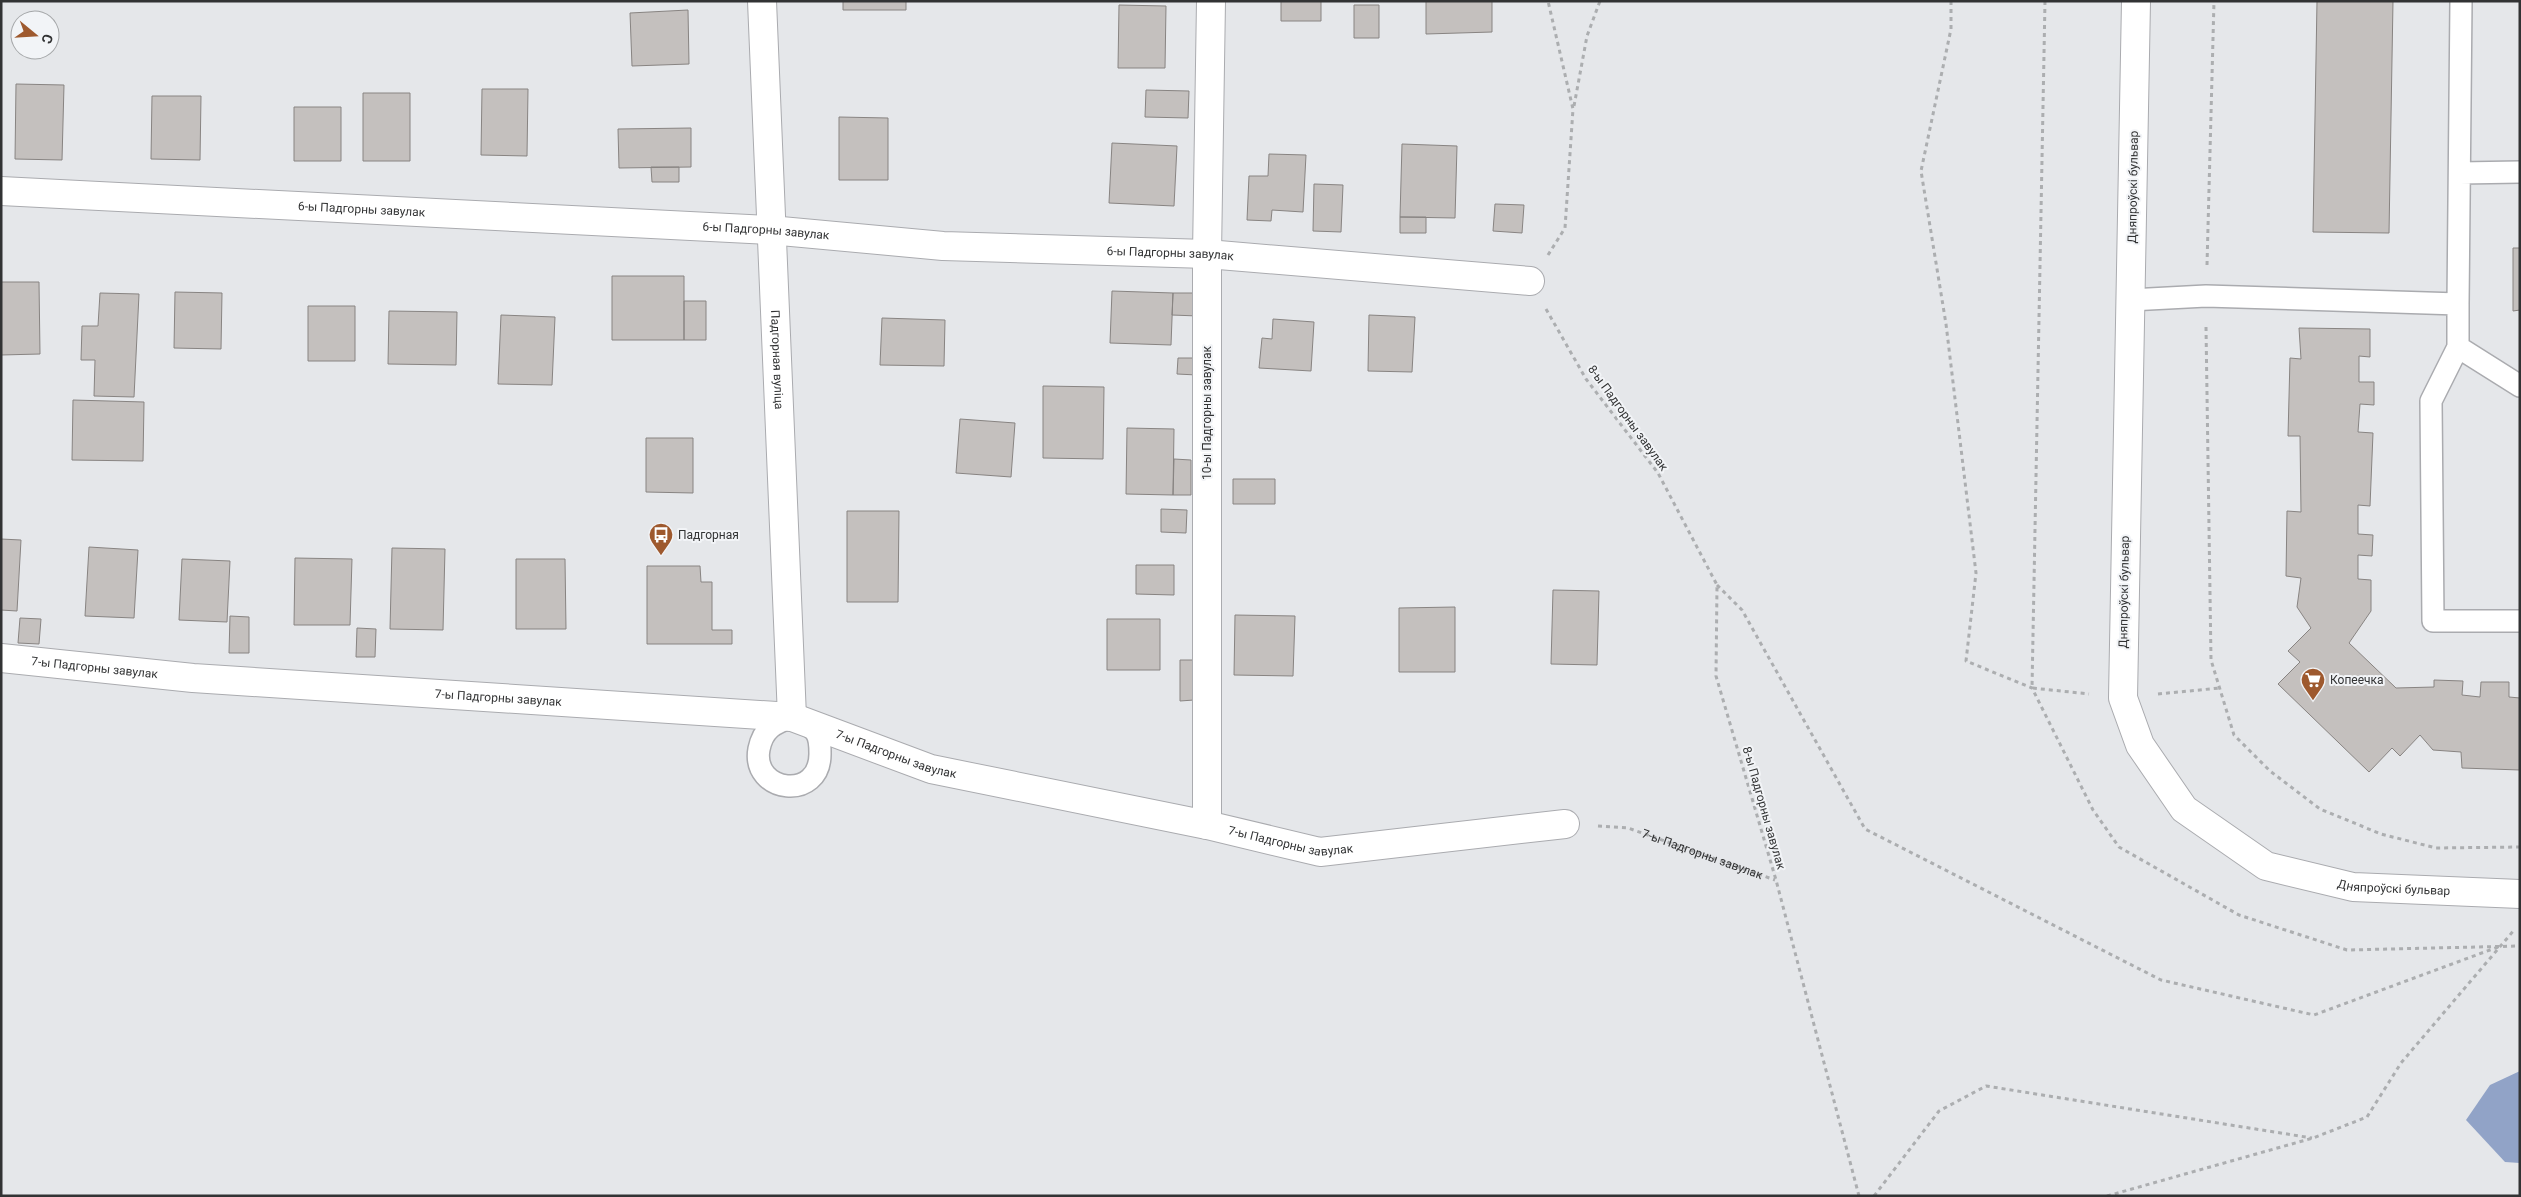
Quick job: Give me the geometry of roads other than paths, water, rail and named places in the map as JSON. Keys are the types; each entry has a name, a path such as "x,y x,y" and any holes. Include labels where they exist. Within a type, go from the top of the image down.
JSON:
{"street":[{"name":"Падгорная вуліца","path":"762,1 770,230 792,717"},
{"name":"10-ы Падгорны завулак","path":"1207,825 1207,254 1211,1"},
{"name":"Дняпроўскі бульвар","path":"2136,1 2122,698 2140,745 2184,809 2266,866 2353,887 2520,894"},
{"name":"6-ы Падгорны завулак","path":"1,191 770,230 943,246 1207,254 1530,281"},
{"name":"7-ы Падгорны завулак","path":"1,658 203,679 792,717 931,769 1207,825 1320,852 1565,824"}],"lane":[{"path":"2461,1 2458,347 2431,401 2433,621 2520,621"},
{"path":"2460,173 2520,172"},
{"path":"2130,300 2206,296 2458,304"},
{"path":"2458,347 2520,386"}],"place":[{"name":"Падгорная","path":"661,556"},
{"name":"Копеечка","path":"2313,701"}]}
